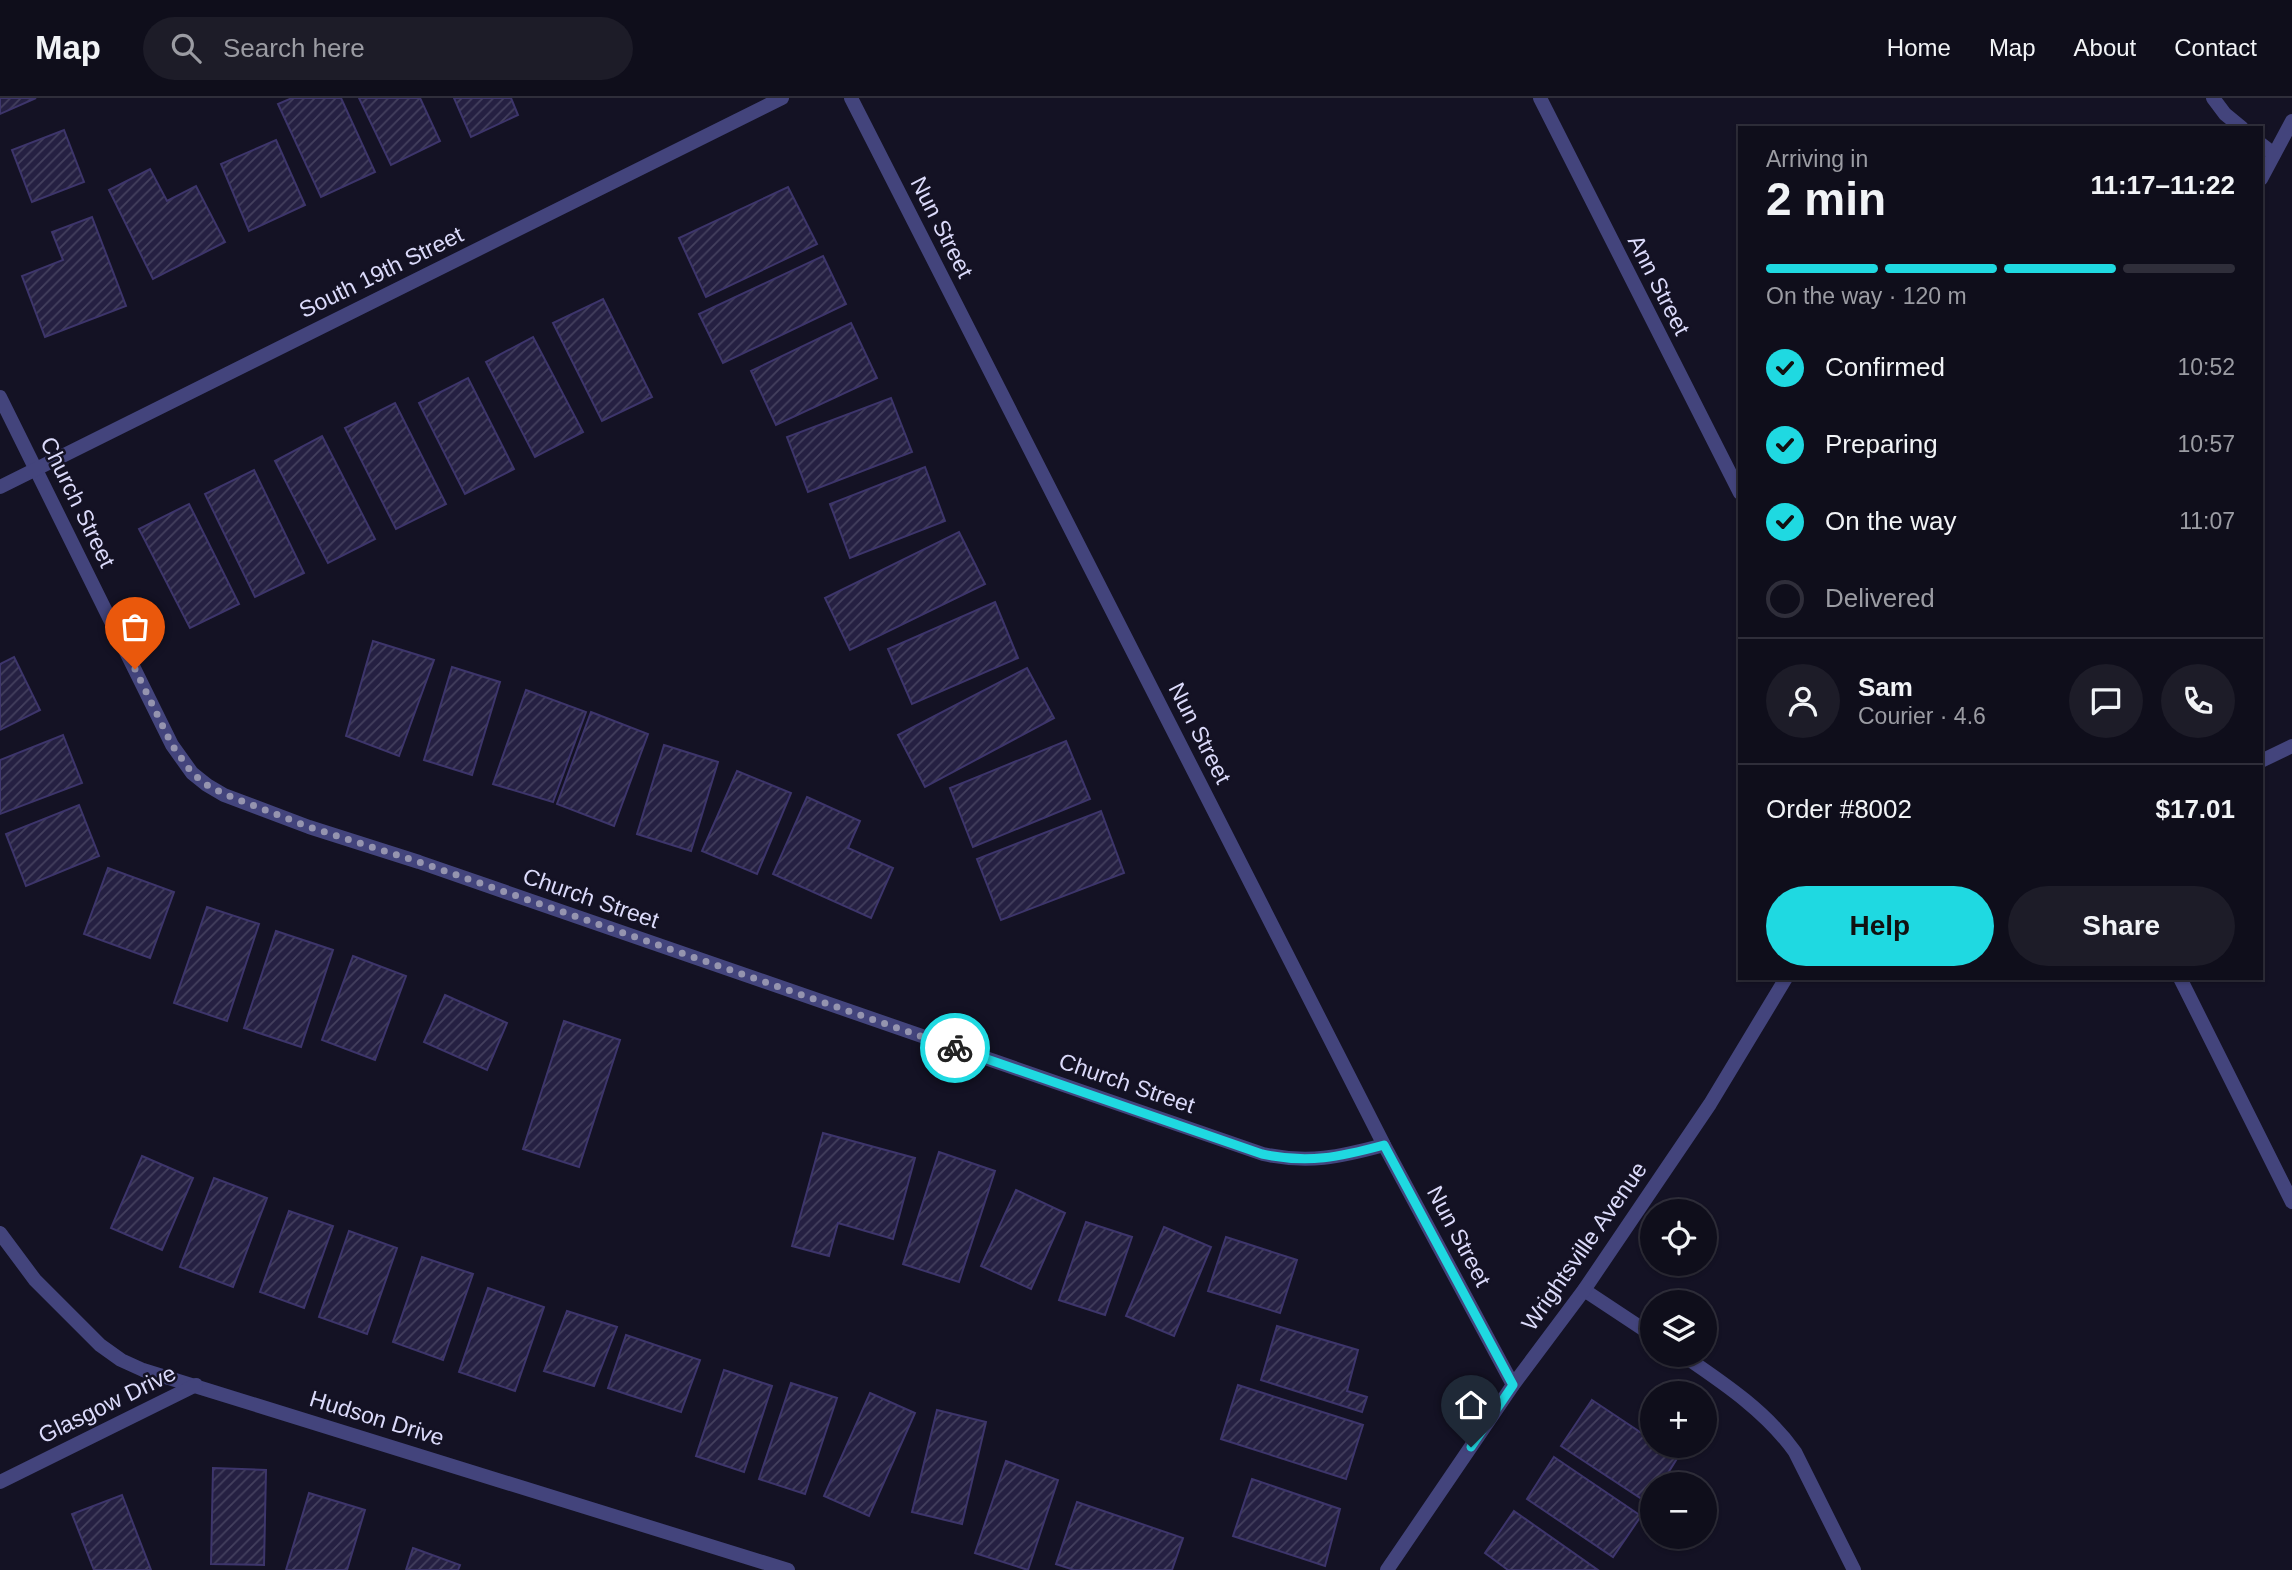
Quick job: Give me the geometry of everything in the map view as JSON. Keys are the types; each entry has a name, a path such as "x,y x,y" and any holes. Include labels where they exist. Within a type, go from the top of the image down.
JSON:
{"street":[{"name":"South 19th Street","path":"0,487 782,98"},
{"name":"Nun Street","path":"851,98 1384,1145 1513,1385"},
{"name":"Ann Street","path":"1539,98 1738,489"},
{"path":"2213,98 2225,114 2240,126"},
{"path":"2263,175 2292,121"},
{"path":"2263,146 2274,154"},
{"name":"Church Street","path":"0,397 172,745 192,773 207,785 309,827 419,862 1262,1154 1289,1160 1320,1160 1384,1145"},
{"path":"2263,760 2292,746"},
{"name":"Wrightsville Avenue","path":"1387,1570 1513,1385 1584,1290 1710,1104 1785,980"},
{"path":"2181,980 2292,1202"},
{"name":"Hudson Drive","path":"0,1233 35,1280 100,1345 121,1360 143,1370 788,1570"},
{"path":"1584,1290 1640,1327"},
{"path":"1698,1367 1767,1419 1783,1435 1795,1452 1854,1570"},
{"name":"Glasgow Drive","path":"0,1482 196,1385"}],"building":[{"path":"0,98 36,98 0,114"},
{"path":"292,98 341,98 375,172 321,197 278,104"},
{"path":"359,98 420,98 440,141 391,165"},
{"path":"454,98 511,98 518,115 471,137"},
{"path":"64,130 84,182 32,202 12,150"},
{"path":"276,140 305,205 249,231 221,164"},
{"path":"150,169 167,201 196,186 225,242 153,279 109,190"},
{"path":"788,187 817,244 706,297 679,238"},
{"path":"92,217 126,306 45,337 22,276 63,260 52,232"},
{"path":"823,256 846,304 723,363 699,314"},
{"path":"603,299 652,397 602,421 553,323"},
{"path":"851,323 877,378 776,425 751,371"},
{"path":"533,337 583,432 535,457 486,362"},
{"path":"468,378 514,469 465,494 419,403"},
{"path":"891,398 912,452 808,492 787,437"},
{"path":"395,403 446,504 396,529 345,428"},
{"path":"322,436 375,539 328,563 275,461"},
{"path":"925,467 945,521 850,558 830,504"},
{"path":"254,470 304,573 255,597 205,494"},
{"path":"189,504 239,604 190,628 139,529"},
{"path":"959,532 985,584 850,650 825,598"},
{"path":"995,602 1018,658 912,704 888,649"},
{"path":"373,641 434,660 399,756 346,736"},
{"path":"14,657 40,710 0,730 0,664"},
{"path":"452,667 500,682 472,775 424,760"},
{"path":"1027,668 1054,718 925,787 898,735"},
{"path":"526,690 586,712 553,802 493,784"},
{"path":"591,712 648,734 614,826 557,804"},
{"path":"63,735 82,783 0,814 0,760"},
{"path":"1066,741 1090,799 973,847 950,788"},
{"path":"664,745 718,762 691,851 637,834"},
{"path":"737,771 791,793 757,874 702,851"},
{"path":"807,797 860,821 848,848 893,868 871,918 773,874"},
{"path":"79,805 99,856 26,886 6,834"},
{"path":"1101,811 1124,873 1001,920 977,859"},
{"path":"108,868 174,892 150,958 84,934"},
{"path":"207,907 259,924 227,1021 174,1003"},
{"path":"276,931 333,950 301,1047 244,1028"},
{"path":"353,956 406,976 375,1060 322,1040"},
{"path":"445,995 507,1023 487,1070 424,1042"},
{"path":"564,1021 620,1040 579,1167 523,1149"},
{"path":"823,1133 915,1158 893,1239 838,1223 829,1256 792,1246"},
{"path":"939,1152 995,1171 959,1282 903,1264"},
{"path":"142,1156 193,1178 162,1250 111,1228"},
{"path":"214,1178 267,1198 233,1287 180,1267"},
{"path":"1016,1190 1065,1213 1031,1289 981,1266"},
{"path":"289,1211 333,1226 304,1308 260,1292"},
{"path":"1086,1222 1132,1237 1105,1315 1059,1300"},
{"path":"1164,1227 1211,1247 1174,1336 1126,1316"},
{"path":"349,1231 397,1248 367,1334 319,1317"},
{"path":"1226,1237 1297,1260 1280,1313 1208,1291"},
{"path":"422,1257 473,1274 443,1360 393,1342"},
{"path":"488,1288 544,1307 515,1391 459,1372"},
{"path":"567,1311 617,1327 594,1386 544,1371"},
{"path":"1277,1326 1358,1350 1347,1391 1367,1397 1362,1412 1261,1380"},
{"path":"626,1335 700,1360 681,1412 608,1388"},
{"path":"724,1370 772,1386 744,1472 696,1456"},
{"path":"791,1383 837,1398 805,1494 759,1479"},
{"path":"1238,1385 1363,1425 1346,1479 1221,1439"},
{"path":"870,1393 915,1413 869,1516 824,1496"},
{"path":"1592,1400 1640,1432 1640,1458 1677,1458 1669,1472 1640,1472 1640,1498 1561,1446"},
{"path":"937,1410 986,1422 962,1524 912,1512"},
{"path":"1554,1457 1640,1517 1613,1557 1527,1499"},
{"path":"1006,1461 1058,1480 1028,1570 975,1553"},
{"path":"213,1468 266,1470 264,1565 211,1564"},
{"path":"1252,1479 1340,1509 1325,1566 1233,1536"},
{"path":"309,1493 365,1510 347,1570 286,1570"},
{"path":"122,1495 151,1570 94,1570 72,1514"},
{"path":"1077,1502 1183,1538 1172,1570 1074,1570 1056,1564"},
{"path":"1514,1511 1598,1570 1508,1570 1485,1553"},
{"path":"413,1548 460,1565 458,1570 406,1570"}],"way so far":[{"path":"135,669 172,745 192,773 224,794 309,827 419,862 955,1048"}],"route":[{"path":"955,1048 1262,1154 1289,1160 1320,1160 1384,1145 1513,1385 1471,1447"}]}
